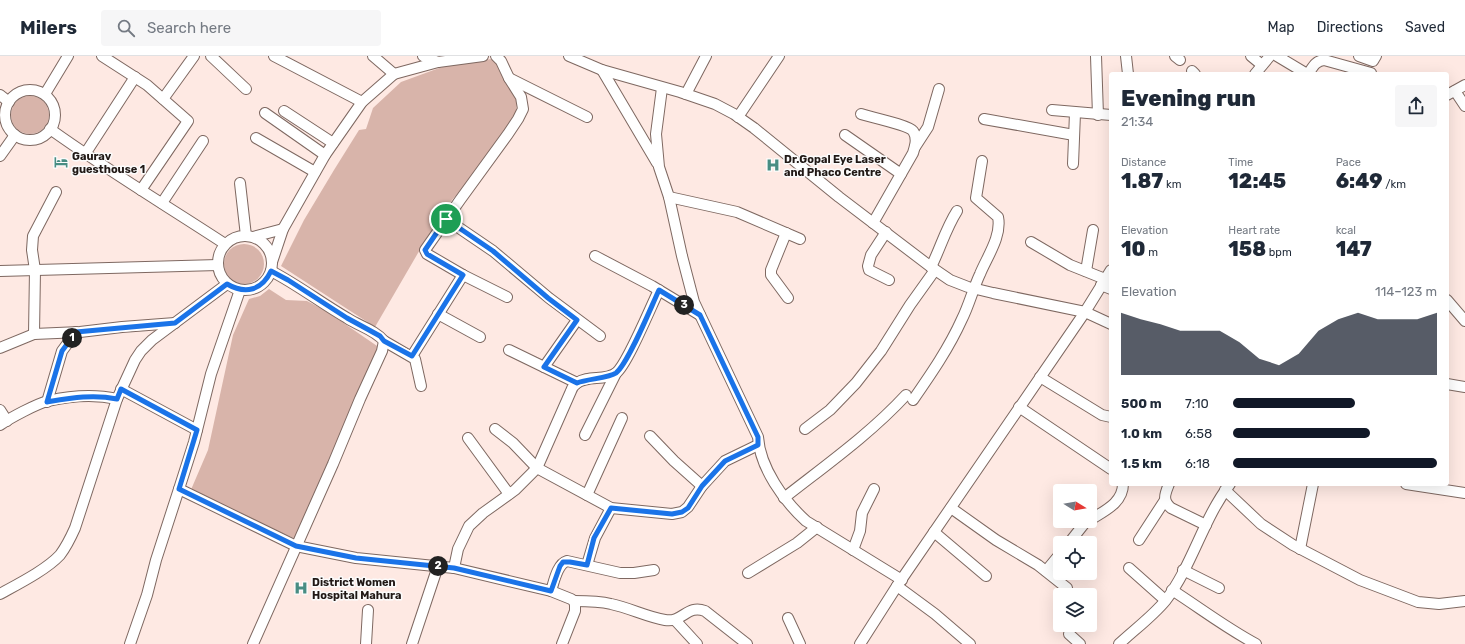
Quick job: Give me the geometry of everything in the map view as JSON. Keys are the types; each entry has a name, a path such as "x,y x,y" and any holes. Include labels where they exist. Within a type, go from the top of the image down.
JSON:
{"street":[{"path":"45,94 68,56"},
{"path":"102,56 135,77 163,98 188,121 141,190"},
{"path":"163,98 194,56"},
{"path":"211,56 246,89"},
{"path":"274,56 362,102"},
{"path":"373,56 394,74"},
{"path":"423,56 438,62"},
{"path":"283,229 250,236 238,236 225,244 220,252 218,265 221,277 227,284 240,290 253,289 261,285 267,279 283,229 333,142 362,102 394,74 438,62 483,56"},
{"path":"496,56 501,61 520,97 522,109 518,119 425,250 427,254 463,275 507,297"},
{"path":"686,94 706,56"},
{"path":"738,117 779,56"},
{"path":"1096,56 1098,115"},
{"path":"1126,56 1128,72"},
{"path":"1251,56 1262,65"},
{"path":"1257,72 1270,56"},
{"path":"1277,56 1305,72"},
{"path":"1359,56 1374,59 1370,69 1371,72"},
{"path":"574,57 602,70 686,94 715,104 738,117 754,128 873,223 950,280 974,289 1085,312 1109,323"},
{"path":"1309,72 1319,60 1324,60 1364,72"},
{"path":"602,70 660,167"},
{"path":"85,154 135,77"},
{"path":"509,78 586,118"},
{"path":"1465,85 1451,93 1465,106"},
{"path":"662,88 656,134 660,167 670,197 682,256 694,302 758,437 758,445 770,475 784,498 806,521 853,550 900,583 970,644"},
{"path":"873,223 930,122 938,89"},
{"path":"25,90 37,91 45,94 54,107 54,122 45,135 38,139 30,140 15,135 10,130 5,116 6,108 9,102 14,96 25,90"},
{"path":"0,96 9,102"},
{"path":"1052,110 1109,115"},
{"path":"284,111 333,142"},
{"path":"265,113 326,155"},
{"path":"1073,164 1075,113"},
{"path":"861,114 911,129 916,136 915,147"},
{"path":"984,119 1074,135"},
{"path":"50,129 85,154 225,244"},
{"path":"0,156 15,135"},
{"path":"845,135 901,174"},
{"path":"256,138 315,172"},
{"path":"162,203 203,141"},
{"path":"784,498 856,442 890,412 910,397 944,354 962,319 996,239 1000,222 998,217 976,198 982,161"},
{"path":"240,183 250,236"},
{"path":"34,334 35,270 32,250 33,236 56,192"},
{"path":"670,197 738,212 800,239"},
{"path":"805,429 830,410 856,383 881,351 933,268 951,221 957,211"},
{"path":"446,219 493,251 548,298 600,336"},
{"path":"1086,271 1093,230"},
{"path":"886,232 871,255 868,266 870,270 889,280"},
{"path":"786,233 771,270 771,275 788,298"},
{"path":"250,236 261,241 267,246 271,254 272,266 288,280 347,318 380,336 384,341 412,356 417,364 421,386"},
{"path":"860,644 1019,407 1106,284 1086,271 1070,265 1031,242"},
{"path":"595,256 659,290 700,315"},
{"path":"0,271 218,265"},
{"path":"412,356 463,275"},
{"path":"1,591 52,562 60,555 68,543 75,528 117,399 135,360 141,351 152,340 227,284"},
{"path":"130,644 147,595 156,560 197,430 211,374 240,290"},
{"path":"585,434 616,373 630,352 659,290"},
{"path":"1449,302 1465,321"},
{"path":"438,314 480,337"},
{"path":"544,367 577,320"},
{"path":"0,348 34,334 76,332 175,323"},
{"path":"47,402 62,351 76,332"},
{"path":"253,644 382,351 384,341"},
{"path":"509,350 577,383"},
{"path":"454,568 458,549 469,526 483,513 509,494 537,468 571,391 577,383 610,376 616,373"},
{"path":"1040,377 1102,415 1109,417"},
{"path":"1449,384 1465,388"},
{"path":"121,389 197,430"},
{"path":"0,410 3,423 47,402 84,396 101,396 117,399"},
{"path":"1019,407 1109,468"},
{"path":"587,495 622,418"},
{"path":"495,429 513,443 537,468 611,508 672,514 677,514 688,508 702,486 725,461 758,445"},
{"path":"650,436 674,461 702,486"},
{"path":"468,438 509,494"},
{"path":"1097,515 1117,501 1121,496 1123,486"},
{"path":"1139,540 1165,500 1168,486"},
{"path":"1300,549 1313,486"},
{"path":"1421,486 1465,492"},
{"path":"1118,644 1165,600 1183,570 1217,502 1228,487 1261,524 1300,549 1360,580 1418,602 1439,604 1465,601"},
{"path":"853,550 860,530 862,513 874,488"},
{"path":"179,489 296,546 356,558 454,568 551,591 574,601 598,601 611,604 666,621 674,620 692,610 700,609 706,611 747,644"},
{"path":"1165,500 1166,504 1171,508 1206,525"},
{"path":"587,565 594,538 611,508"},
{"path":"951,508 987,534 1038,565 1067,588"},
{"path":"748,573 797,543 817,527"},
{"path":"1075,536 1082,528"},
{"path":"934,532 986,576"},
{"path":"551,591 560,566 563,562 587,565 620,573 634,573 654,570"},
{"path":"1046,571 1053,562"},
{"path":"412,644 438,566"},
{"path":"1129,568 1165,600"},
{"path":"1183,570 1219,588"},
{"path":"1172,590 1195,604 1216,620 1256,644"},
{"path":"562,644 575,611 574,601"},
{"path":"366,644 368,610"},
{"path":"788,618 800,644"},
{"path":"674,620 697,644"},
{"path":"1069,634 1080,644"}],"shaded area":[{"path":"491,59 499,64 517,100 516,114 469,181 452,200 418,253 375,327 281,266 304,220 334,170 359,130 366,129 373,108 401,82 442,67"},
{"path":"26,96 34,96 41,99 46,104 49,115 46,126 41,131 34,134 26,134 19,131 14,126 11,119 11,111 14,104 19,99"},
{"path":"248,244 255,247 261,253 264,264 263,272 255,281 248,284 240,284 233,281 225,272 224,260 227,253 236,245"},
{"path":"269,289 286,300 307,301 326,311 380,348 296,539 190,492 208,450 233,335 249,299 260,296"}],"place":[{"name":"Gaurav guesthouse 1","path":"61,162"},
{"name":"Dr.Gopal Eye Laser and Phaco Centre","path":"773,165"},
{"name":"District Women Hospital Mahura","path":"301,588"}],"route":[{"path":"446,219 493,251 548,298 577,320 544,367 577,383 610,376 616,373 630,352 659,290 700,315 758,437 758,445 725,461 702,486 688,508 682,512 672,514 611,508 594,538 587,565 567,561 563,562 560,566 551,591 454,568 356,558 296,546 179,489 197,430 121,389 117,399 101,396 84,396 47,402 62,351 76,332 175,323 227,284 240,290 253,289 261,285 267,279 271,271 319,299 347,318 380,336 384,341 412,356 463,275 427,254 425,250 446,219"}]}
